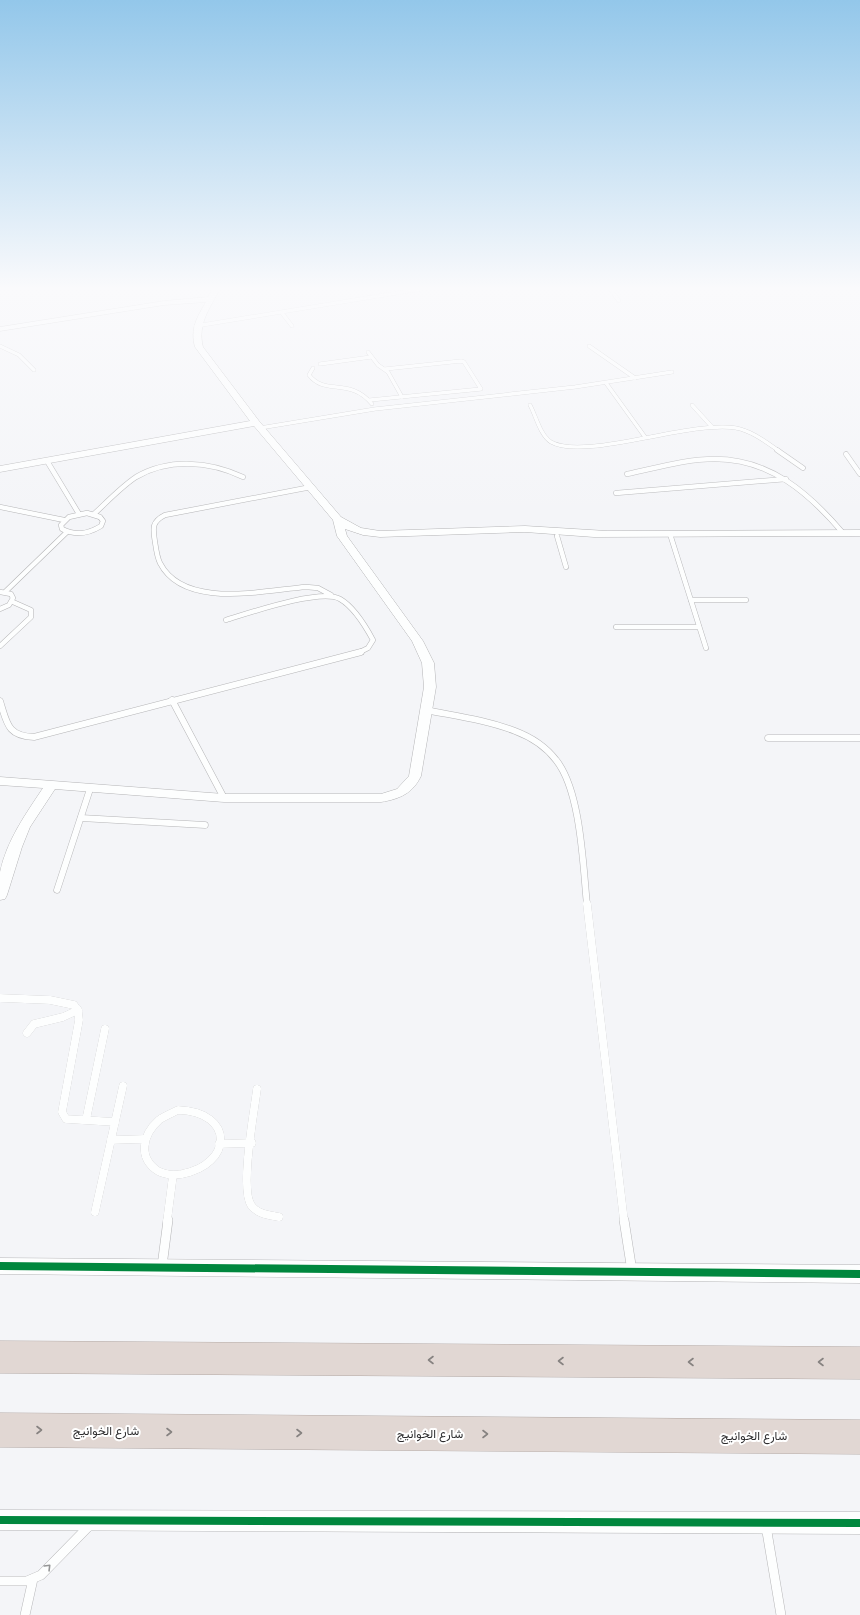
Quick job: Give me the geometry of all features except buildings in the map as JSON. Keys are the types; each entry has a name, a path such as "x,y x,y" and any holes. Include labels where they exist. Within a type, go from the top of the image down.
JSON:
{"highway":[{"path":"0,1357 860,1363"},
{"name":"شارع الخوانيج","path":"0,1430 860,1437"}],"street":[{"path":"212,364 258,425 311,488 338,519 355,530 372,534 525,529 603,533 670,534 860,533"},
{"path":"0,469 258,425"},
{"path":"0,781 224,798 381,798 395,795 409,787 415,776 426,710 430,674 424,651 367,572 355,552 342,536 338,519"},
{"path":"441,532 499,536 557,536 603,533"},
{"path":"355,552 361,542 372,534"},
{"path":"0,895 15,847 24,826 51,786"},
{"path":"0,1266 162,1266 860,1274"},
{"path":"0,1520 765,1521 860,1523"}],"lane":[{"path":"30,364 34,370"},
{"path":"377,364 389,373 402,397"},
{"path":"384,369 436,364"},
{"path":"370,400 481,389 465,364"},
{"path":"615,364 635,378"},
{"path":"313,368 308,375 314,382 321,385 357,389 370,400 375,409"},
{"path":"258,425 375,409 606,383 672,372"},
{"path":"606,383 645,437"},
{"path":"530,405 547,438 554,443 563,446 586,446 712,428 735,427 746,430 803,468"},
{"path":"692,405 712,428"},
{"path":"846,454 860,474"},
{"path":"626,474 713,459 733,459 754,463 786,479 814,501 843,533"},
{"path":"47,461 79,514"},
{"path":"94,514 135,478 148,472 169,466 203,464 232,472 243,477"},
{"path":"616,493 786,479"},
{"path":"0,701 12,732 25,738 38,736 172,700 220,689 367,649 372,645 373,640 371,636 344,601 322,589 308,586 238,594 217,594 198,591 173,579 165,572 159,560 152,528 157,519 165,515 311,488"},
{"path":"0,507 64,520 79,514 94,514 100,517 103,521 101,526 95,530 76,534 62,529 61,525 64,520"},
{"path":"3,592 67,532"},
{"path":"670,534 706,648"},
{"path":"557,536 566,567"},
{"path":"3,592 11,594 14,598 13,602"},
{"path":"226,620 314,597 331,595"},
{"path":"690,600 746,600"},
{"path":"0,609 13,602"},
{"path":"0,646 31,617 31,610 13,602"},
{"path":"616,627 699,627"},
{"path":"172,700 224,798"},
{"path":"426,710 504,727 526,736 544,747 558,761 565,778 577,815 625,1228 632,1272"},
{"path":"768,738 860,738"},
{"path":"57,890 90,789"},
{"path":"81,818 205,825"},
{"path":"0,998 62,1000 69,1002 78,1010 79,1022 62,1112 66,1119 115,1122"},
{"path":"27,1033 34,1024 63,1017 78,1010"},
{"path":"86,1120 105,1029"},
{"path":"95,1212 123,1086"},
{"path":"258,1089 248,1178 248,1200 255,1210 266,1215 279,1217"},
{"path":"190,1110 205,1114 217,1125 220,1134 219,1144 215,1154 208,1163 197,1170 185,1174 173,1175 162,1173 149,1163 143,1150 144,1139 148,1129 156,1121 172,1112 190,1110"},
{"path":"111,1140 144,1139"},
{"path":"219,1144 252,1143"},
{"path":"162,1266 173,1175"},
{"path":"0,1581 22,1582 40,1575 95,1520"},
{"path":"765,1521 781,1615"},
{"path":"25,1615 33,1579"}],"cycle path":[{"path":"0,1266 860,1274"},
{"path":"0,1520 860,1523"}]}
